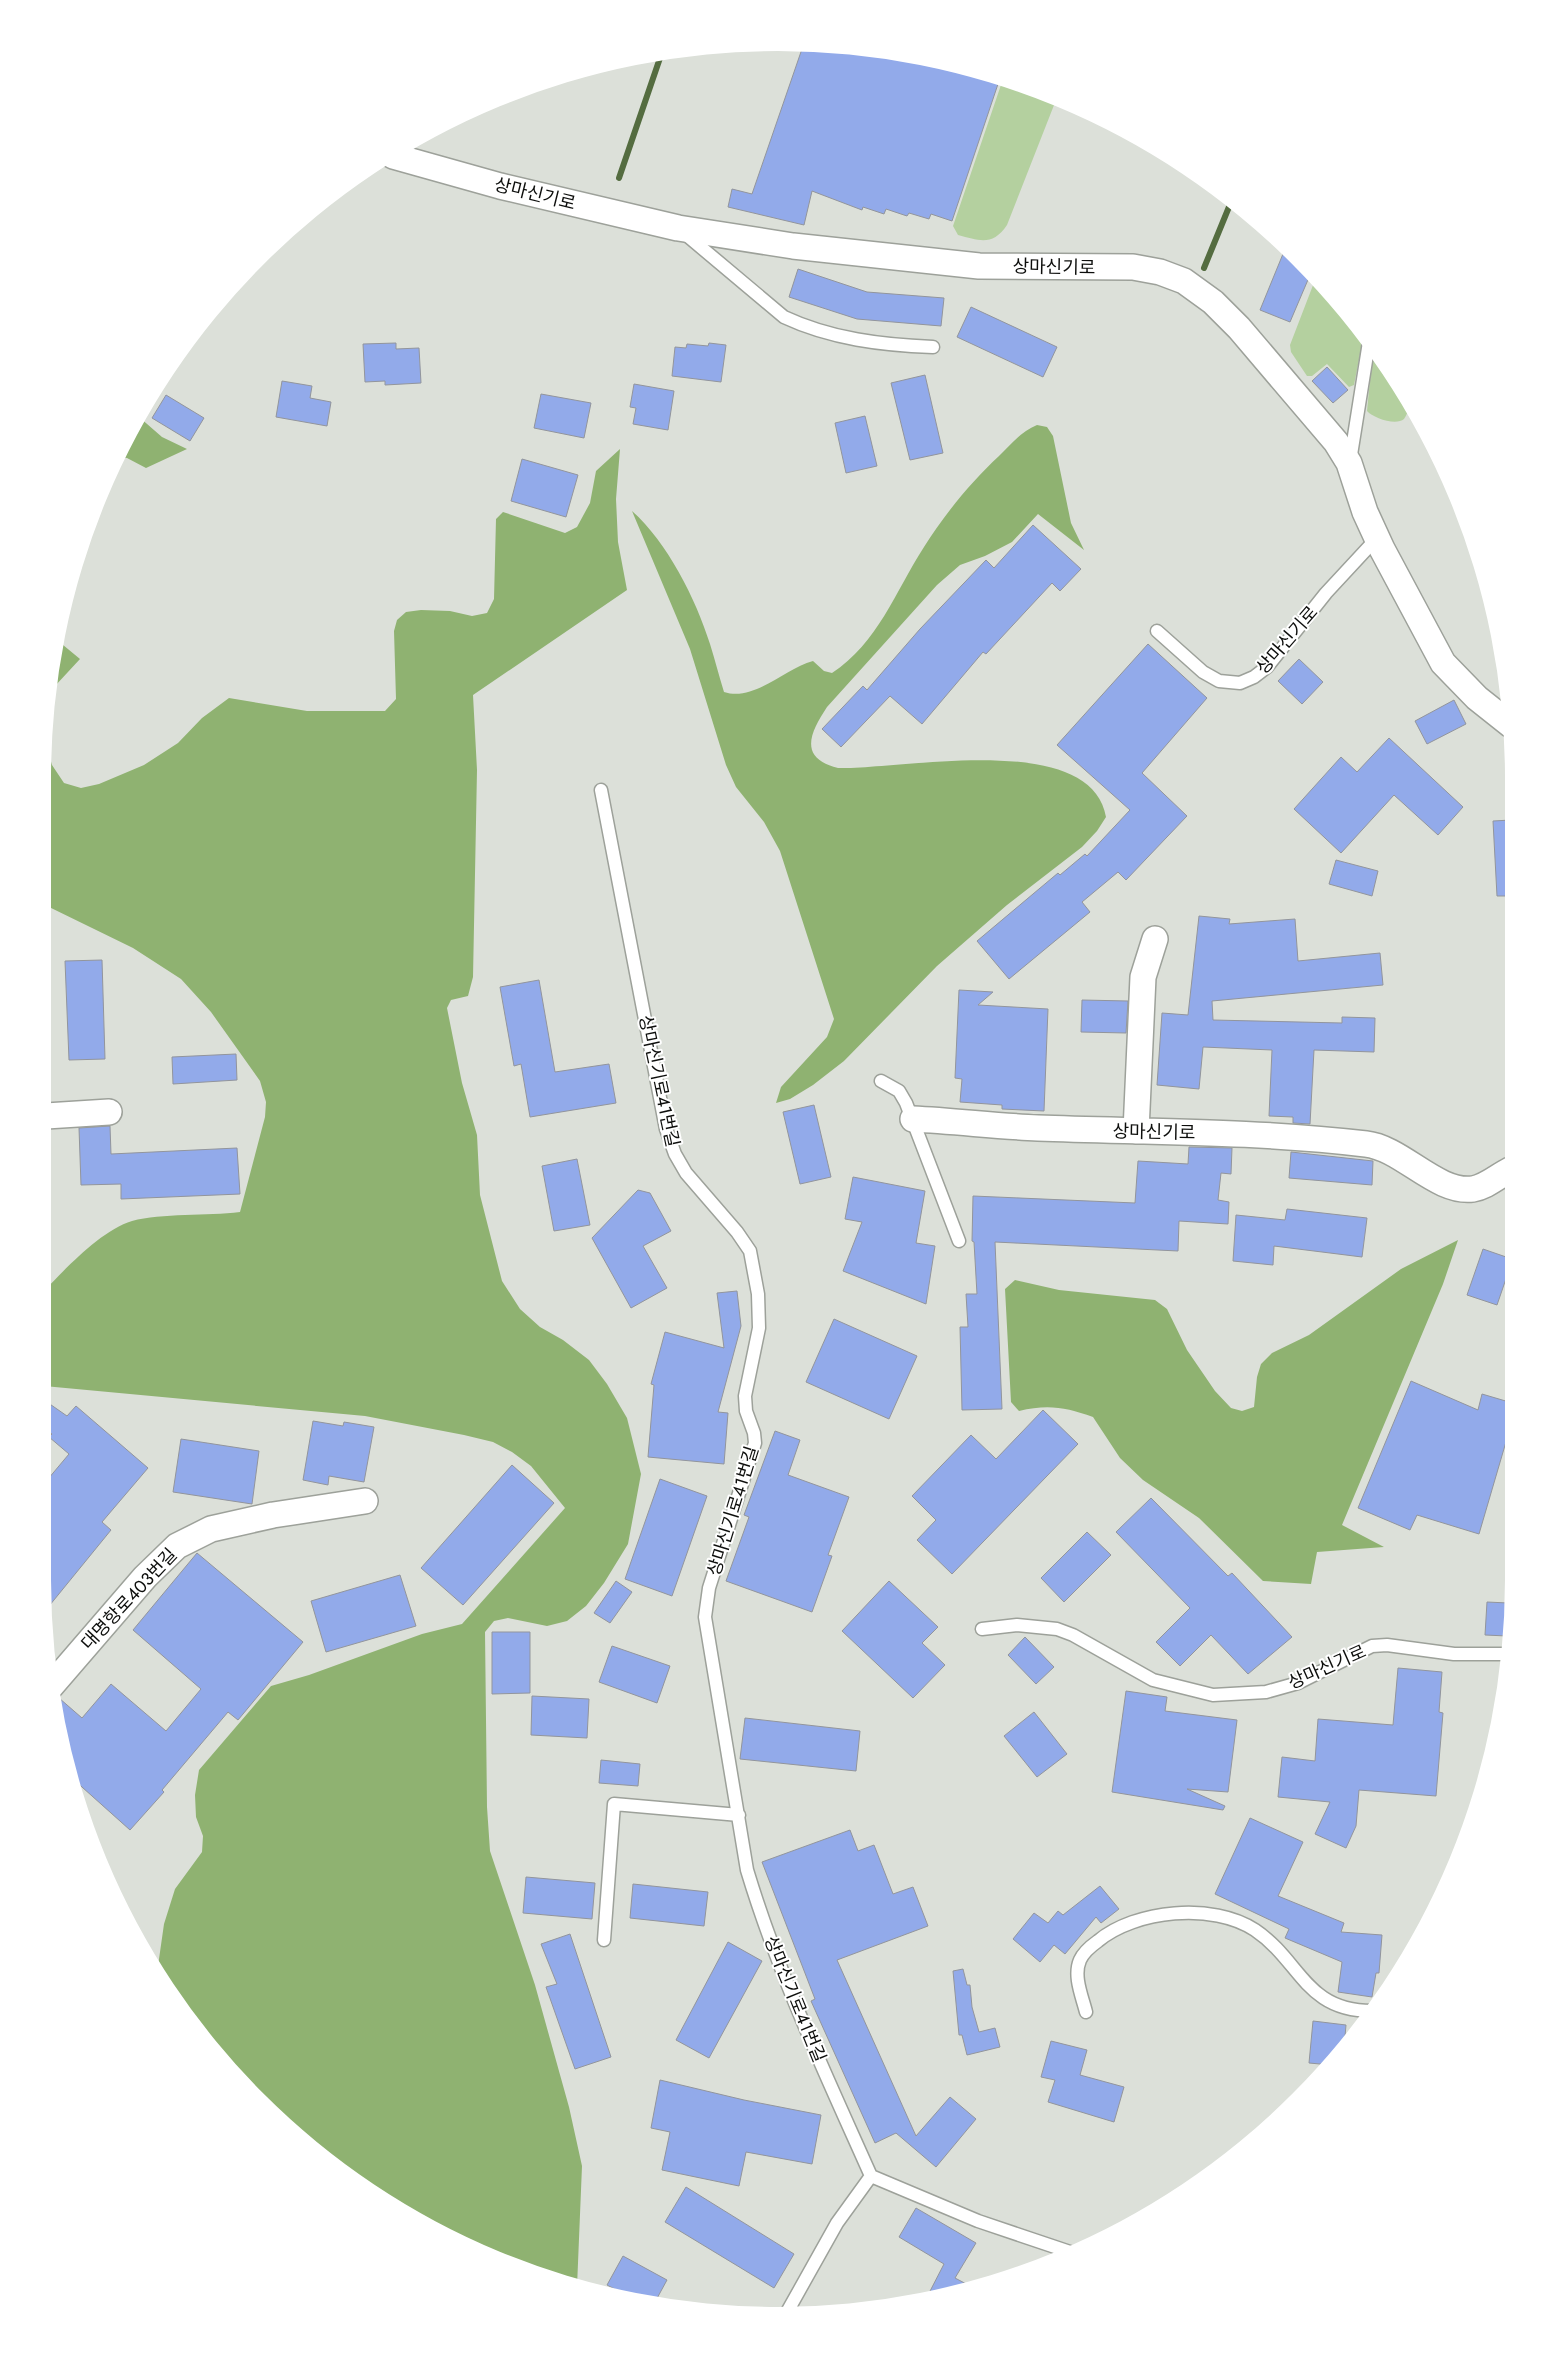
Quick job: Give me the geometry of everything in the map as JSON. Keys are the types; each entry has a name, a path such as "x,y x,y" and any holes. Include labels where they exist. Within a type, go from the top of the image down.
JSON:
{"street":[{"name":"상마신기로","path":"400,158 500,186 678,228 793,246 979,266 1133,267 1160,272 1184,281 1213,302 1239,328 1336,442 1349,463 1365,512 1377,538 1443,663 1477,698 1502,718"},
{"path":"1136,1131 1143,977 1156,939"},
{"path":"51,1116 110,1112"},
{"name":"상마신기로","path":"913,1119 1034,1128 1259,1135 1374,1145 1396,1155 1440,1181 1458,1188 1472,1189 1486,1184 1505,1173"},
{"name":"대명항로403번길","path":"58,1678 145,1577 177,1546 212,1529 273,1515 365,1501"}],"lane":[{"name":"상마신기로","path":"678,228 784,317 816,330 855,339 933,347"},
{"name":"상마신기로","path":"1349,463 1367,353"},
{"name":"상마신기로","path":"1157,631 1203,672 1220,681 1240,683 1254,677 1267,667 1338,579 1377,538"},
{"name":"상마신기로41번길","path":"601,790 666,1129 675,1154 682,1166 738,1232 750,1251 755,1269 759,1328 745,1396 746,1411 754,1433 755,1443 709,1588 705,1617 747,1870 792,1998 870,2176"},
{"path":"881,1082 899,1091 913,1119 959,1242"},
{"name":"상마신기로","path":"982,1629 1017,1625 1057,1629 1073,1635 1153,1680 1213,1695 1266,1692 1298,1683 1372,1646 1387,1645 1454,1654 1501,1654"},
{"path":"604,1940 614,1804 739,1816"},
{"path":"1086,2012 1077,1973 1080,1959 1089,1948 1104,1935 1131,1921 1167,1914 1196,1913 1240,1922 1255,1930 1314,1992 1348,2010 1363,2011"},
{"path":"790,2306 837,2224 870,2176 978,2221 1061,2249"}],"green space":[{"path":"1000,86 1054,106 1007,225 1002,232 991,239 979,240 958,235 953,226"},
{"path":"1313,286 1362,345 1354,385 1349,387 1327,364 1312,376 1307,376 1291,352 1290,345"},
{"path":"1372,360 1407,414 1404,419 1396,422 1374,416 1367,411"},
{"path":"145,422 162,437 187,449 146,468 127,458"},
{"path":"1037,425 1047,427 1053,436 1071,523 1084,550 1038,514 1012,542 985,556 960,565 937,585 827,707 812,735 812,751 825,764 838,768 946,761 989,760 1031,763 1066,772 1093,790 1106,817 1097,831 1082,847 1007,905 937,966 844,1061 813,1085 790,1099 776,1103 781,1087 827,1037 834,1019 780,851 764,822 736,787 726,765 690,649 632,511 657,539 679,572 704,627 724,692 746,693 758,689 813,661 824,671 832,673 848,661 874,632 924,547 958,499 1012,442"},
{"path":"620,449 616,499 618,542 627,590 473,695 477,770 473,977 468,996 451,1000 447,1008 462,1083 477,1135 480,1195 502,1281 520,1309 540,1327 563,1340 589,1360 607,1384 627,1418 641,1474 628,1544 604,1583 586,1606 567,1621 547,1626 508,1618 494,1621 485,1632 487,1807 490,1851 535,1985 569,2107 582,2166 577,2278 544,2268 457,2232 374,2184 336,2157 264,2094 232,2059 201,2022 159,1959 164,1924 175,1889 202,1852 203,1836 196,1817 195,1795 199,1770 271,1686 309,1675 422,1634 462,1624 565,1508 531,1466 512,1452 493,1442 464,1435 365,1416 51,1387 51,1284 74,1260 97,1241 109,1232 132,1221 144,1218 240,1212 265,1117 266,1102 260,1081 211,1012 181,979 133,948 51,908 51,778 52,764 64,783 81,788 99,784 144,765 178,743 202,718 229,698 307,711 385,711 396,699 394,631 397,620 406,612 421,610 450,611 472,616 487,613 494,599 496,519 503,512 565,533 577,527 590,503 596,471"},
{"path":"63,645 80,659 57,684"},
{"path":"1458,1240 1443,1284 1342,1525 1384,1547 1317,1552 1311,1584 1263,1581 1199,1518 1143,1480 1120,1458 1093,1417 1074,1411 1048,1407 1019,1411 1011,1402 1005,1289 1015,1280 1059,1290 1155,1300 1167,1309 1187,1350 1215,1391 1231,1408 1242,1411 1254,1407 1257,1377 1261,1364 1272,1353 1309,1335 1401,1269"}],"building":[{"path":"801,52 873,57 920,65 997,86 952,221 931,214 929,219 909,213 907,216 886,209 884,214 863,207 862,210 812,191 804,225 728,207 732,189 752,194"},
{"path":"1282,255 1307,281 1290,322 1260,310"},
{"path":"798,269 867,292 944,298 941,326 857,319 789,297"},
{"path":"971,307 1057,347 1043,377 957,337"},
{"path":"396,343 396,349 419,348 421,383 385,385 385,381 365,382 363,344"},
{"path":"709,343 726,345 721,382 672,376 675,347 686,348 687,344 708,346"},
{"path":"1327,367 1348,390 1333,403 1312,381"},
{"path":"925,375 943,453 910,460 891,383"},
{"path":"282,381 312,386 310,398 331,402 327,426 276,417"},
{"path":"634,384 674,391 668,430 633,424 636,408 630,407"},
{"path":"541,394 591,403 584,438 534,428"},
{"path":"166,395 204,418 190,441 152,418"},
{"path":"865,416 877,466 846,473 835,423"},
{"path":"522,459 578,475 566,517 511,501"},
{"path":"1033,525 1081,569 1060,591 1052,583 986,654 983,652 922,724 890,696 841,747 822,729 863,686 867,690 920,629 986,560 994,568"},
{"path":"1148,644 1207,698 1142,773 1187,816 1126,880 1118,872 1082,902 1090,912 1009,979 977,941 1058,873 1060,875 1085,854 1087,856 1130,810 1057,745"},
{"path":"1299,659 1323,682 1302,704 1278,681"},
{"path":"1454,700 1466,724 1427,744 1415,721"},
{"path":"1389,738 1463,807 1438,835 1394,795 1341,853 1294,809 1341,757 1357,772"},
{"path":"1505,820 1505,896 1497,896 1493,821"},
{"path":"1336,860 1378,871 1372,896 1329,884"},
{"path":"1199,916 1230,919 1229,924 1295,919 1298,961 1380,953 1383,985 1212,1001 1213,1020 1342,1023 1342,1017 1375,1018 1374,1052 1314,1050 1310,1124 1293,1123 1293,1117 1269,1116 1272,1050 1203,1047 1199,1089 1157,1085 1162,1013 1188,1015"},
{"path":"102,960 105,1059 69,1060 65,961"},
{"path":"539,980 555,1072 609,1064 616,1103 530,1117 521,1064 514,1066 500,987"},
{"path":"959,990 993,992 978,1005 1048,1009 1044,1111 1002,1109 1002,1105 960,1102 962,1079 955,1078"},
{"path":"1082,1000 1128,1001 1126,1033 1081,1032"},
{"path":"236,1054 237,1080 173,1084 172,1057"},
{"path":"814,1105 831,1177 800,1184 783,1112"},
{"path":"110,1126 111,1154 237,1148 240,1194 121,1199 121,1184 81,1185 79,1128"},
{"path":"1189,1147 1232,1148 1231,1174 1221,1173 1218,1200 1229,1202 1228,1224 1179,1221 1178,1251 995,1242 1002,1409 962,1410 960,1327 968,1327 966,1294 977,1294 974,1242 972,1241 973,1196 1135,1203 1138,1161 1188,1164"},
{"path":"1291,1152 1373,1161 1372,1185 1289,1178"},
{"path":"577,1159 590,1225 554,1231 542,1166"},
{"path":"853,1177 925,1191 916,1243 935,1246 926,1304 843,1271 862,1222 845,1219"},
{"path":"638,1190 650,1193 671,1231 643,1246 667,1288 631,1308 592,1238"},
{"path":"1287,1209 1367,1218 1362,1257 1274,1246 1273,1265 1233,1261 1236,1215 1285,1220"},
{"path":"1483,1249 1505,1257 1505,1282 1497,1305 1467,1295"},
{"path":"737,1291 741,1326 718,1412 728,1413 724,1464 648,1457 654,1385 651,1384 665,1332 724,1348 717,1293"},
{"path":"834,1319 917,1356 889,1419 806,1382"},
{"path":"1411,1381 1478,1410 1482,1394 1505,1401 1505,1445 1479,1534 1417,1515 1410,1530 1358,1508"},
{"path":"51,1405 67,1416 76,1406 148,1468 102,1522 111,1530 52,1602 51,1475 69,1454 51,1439"},
{"path":"1043,1410 1078,1444 952,1574 917,1540 936,1520 912,1496 971,1435 996,1459"},
{"path":"313,1421 343,1426 344,1422 374,1427 364,1482 329,1476 328,1485 303,1480"},
{"path":"775,1431 800,1440 788,1475 849,1497 828,1555 832,1556 812,1612 726,1581 749,1517 744,1515"},
{"path":"181,1439 259,1451 252,1504 173,1492"},
{"path":"512,1465 554,1503 463,1605 421,1568"},
{"path":"660,1479 707,1496 672,1596 625,1579"},
{"path":"1151,1498 1228,1576 1232,1573 1292,1637 1248,1674 1211,1635 1180,1666 1156,1642 1190,1608 1116,1532"},
{"path":"1087,1532 1111,1555 1064,1602 1041,1578"},
{"path":"197,1553 303,1642 238,1720 228,1712 162,1790 164,1792 130,1830 82,1787 61,1700 82,1718 111,1684 166,1731 201,1689 133,1630"},
{"path":"400,1575 416,1626 326,1652 311,1601"},
{"path":"616,1581 632,1592 610,1623 594,1613"},
{"path":"889,1581 938,1627 922,1643 945,1665 913,1698 842,1631"},
{"path":"1487,1602 1504,1603 1502,1636 1485,1635"},
{"path":"492,1632 530,1632 530,1693 492,1694"},
{"path":"1025,1637 1054,1667 1036,1684 1008,1655"},
{"path":"612,1646 670,1666 657,1703 599,1682"},
{"path":"1398,1668 1442,1672 1439,1712 1443,1713 1436,1796 1359,1790 1356,1826 1346,1848 1315,1834 1330,1802 1278,1797 1282,1757 1315,1761 1318,1719 1393,1725"},
{"path":"1126,1691 1167,1697 1165,1711 1237,1720 1228,1792 1187,1789 1225,1806 1223,1810 1112,1792"},
{"path":"532,1696 589,1699 587,1738 531,1735"},
{"path":"1034,1712 1067,1754 1037,1777 1004,1736"},
{"path":"745,1718 860,1731 856,1771 740,1759"},
{"path":"601,1760 640,1764 638,1786 599,1783"},
{"path":"1250,1818 1303,1842 1278,1896 1344,1923 1341,1932 1382,1935 1379,1973 1376,1973 1372,1997 1338,1992 1342,1962 1285,1938 1289,1929 1215,1894"},
{"path":"850,1830 858,1851 874,1845 893,1894 913,1887 928,1926 837,1960 916,2136 950,2097 976,2119 936,2167 896,2133 875,2143 811,2001 815,1999 762,1862"},
{"path":"526,1877 595,1883 592,1919 523,1913"},
{"path":"633,1884 708,1892 704,1926 630,1918"},
{"path":"1100,1886 1119,1909 1101,1923 1096,1917 1065,1954 1054,1945 1040,1962 1013,1939 1034,1913 1048,1923 1058,1911 1063,1915"},
{"path":"570,1934 611,2057 575,2069 546,1987 557,1984 541,1944"},
{"path":"728,1942 762,1961 709,2058 676,2040"},
{"path":"963,1969 967,1985 970,1985 972,2007 979,2032 995,2028 1000,2047 967,2055 962,2035 959,2035 953,1971"},
{"path":"1313,2021 1346,2025 1345,2034 1319,2064 1309,2063"},
{"path":"1051,2041 1087,2050 1080,2075 1124,2087 1114,2122 1048,2102 1055,2080 1041,2077"},
{"path":"660,2080 744,2100 821,2115 812,2164 746,2152 739,2186 662,2170 670,2132 651,2128"},
{"path":"686,2187 794,2254 774,2288 665,2222"},
{"path":"916,2208 976,2243 955,2278 964,2283 930,2291 944,2264 899,2237"},
{"path":"623,2256 667,2280 658,2297 607,2285"}],"waterway":[{"path":"619,178 659,61"},
{"path":"1204,268 1228,208"}]}
